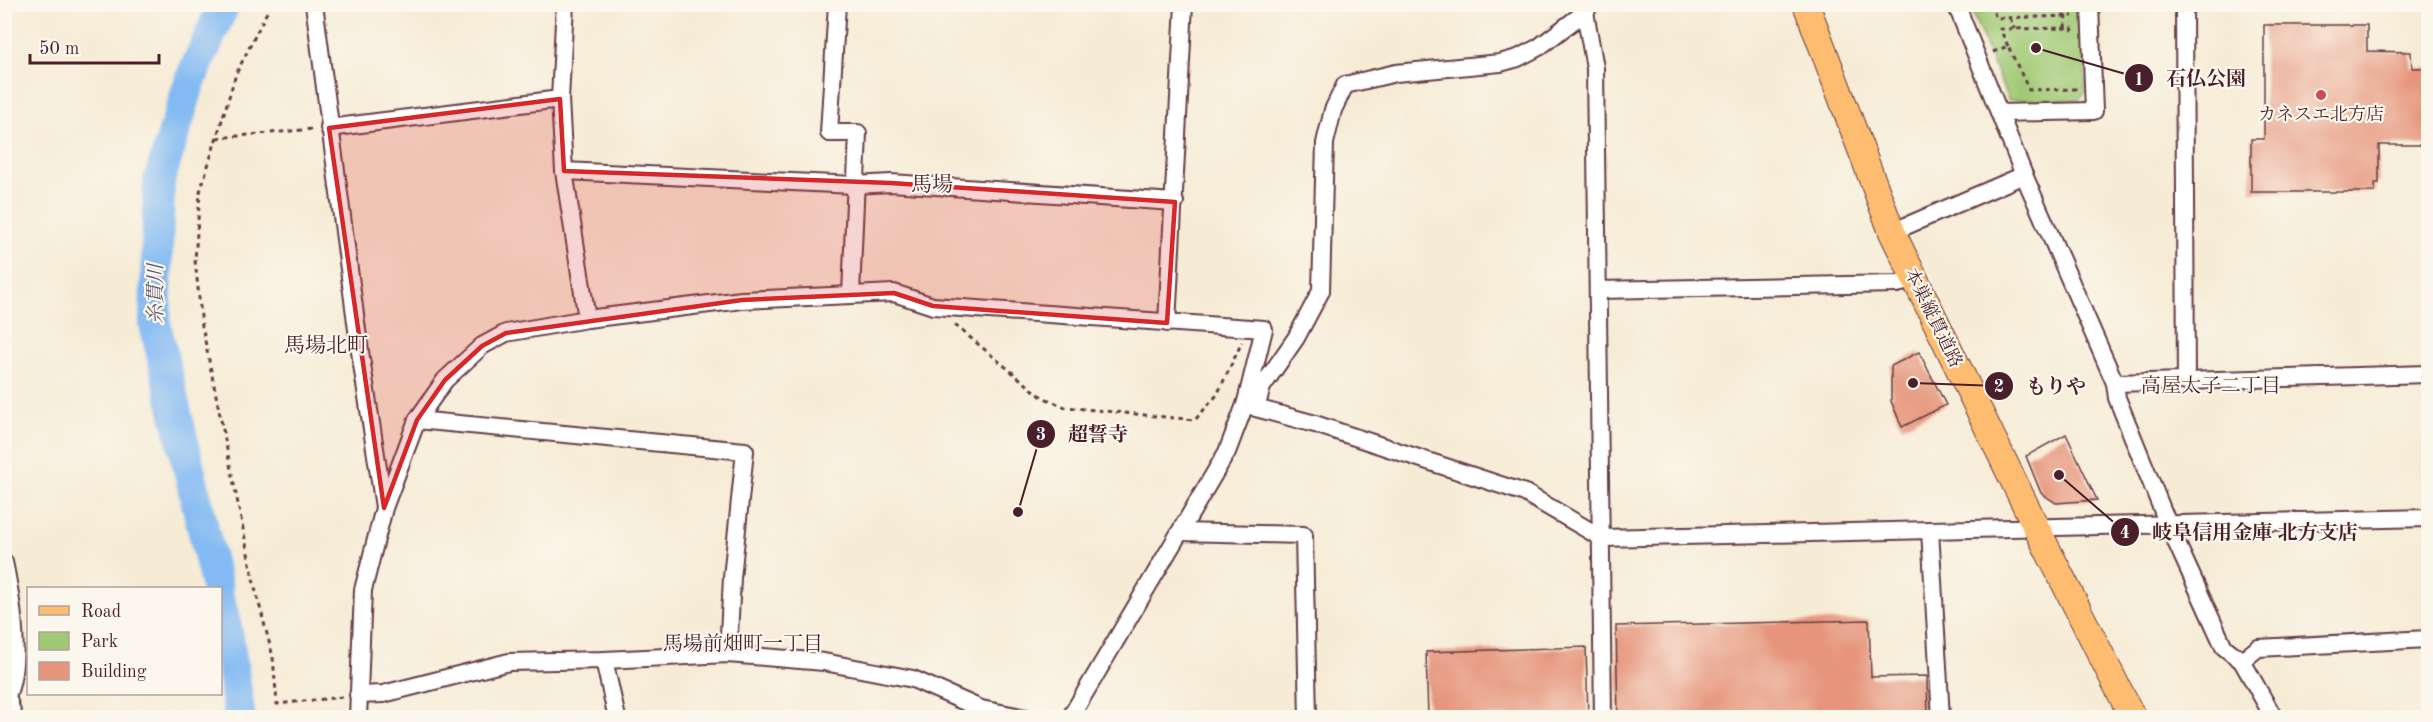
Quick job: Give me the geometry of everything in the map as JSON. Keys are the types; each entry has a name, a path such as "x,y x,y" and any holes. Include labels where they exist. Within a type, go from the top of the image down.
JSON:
{"main road":[{"name":"本巣縦貫道路","path":"1789,4 1864,210 1906,282 2026,527 2114,717"},
{"name":"本巣縦貫道路","path":"1806,4 1892,232 1906,282"},
{"name":"本巣縦貫道路","path":"2026,527 2133,717"}],"street":[{"path":"314,4 329,128 384,508"},
{"path":"565,4 560,99 564,171 587,319"},
{"path":"837,4 829,133 858,133 850,294"},
{"path":"1167,322 1184,4"},
{"path":"1956,4 2024,175 2115,383 2117,398 2168,524 2224,647 2241,661 2274,717"},
{"path":"1999,113 2094,111 2090,4"},
{"path":"2184,4 2186,382"},
{"path":"1588,8 1595,68 1603,717"},
{"path":"1070,717 1227,452 1251,405 1296,338 1321,291 1325,143 1333,110 1345,85 1396,73 1500,63 1539,47 1588,8"},
{"path":"329,128 560,99"},
{"path":"564,171 855,185 891,183 1175,202"},
{"path":"1892,232 2024,175"},
{"path":"1598,290 1906,282"},
{"path":"358,717 363,590 384,508 417,420 446,380 482,346 506,333 587,319 742,300 894,293 933,306 1264,329 1251,405"},
{"path":"2115,383 2428,374"},
{"path":"1251,405 1525,493 1602,538 2428,518"},
{"path":"417,420 745,451 732,578 728,654"},
{"path":"1930,530 1941,717"},
{"path":"1180,532 1304,535 1308,717"},
{"path":"4,562 13,620 14,681 7,696 14,717"},
{"path":"2241,661 2258,648 2428,639"},
{"path":"358,695 383,694 508,662 728,654 824,662 913,678 981,709 1026,717"},
{"path":"604,660 617,717"}],"path":[{"path":"271,4 236,74 200,192 195,260 202,326 255,588 273,657 277,704 358,695"},
{"path":"1990,4 1996,18 2075,16"},
{"path":"2065,28 2066,16"},
{"path":"2010,18 2014,29"},
{"path":"2073,38 2072,28 2000,29 2029,90 2075,89 2074,79"},
{"path":"1978,58 2008,46"},
{"path":"217,138 329,128"},
{"path":"933,306 1042,397 1065,407 1195,420 1217,395 1248,328"}],"highlighted area":[{"path":"560,99 564,171 891,183 1175,202 1167,323 933,306 894,293 742,300 506,333 482,346 445,380 417,420 384,508 329,128"}],"green space":[{"path":"1969,5 2084,5 2086,92 2079,100 2008,100"}],"building":[{"name":"カネスエ北方店","path":"2264,25 2367,25 2367,51 2411,52 2412,68 2428,68 2428,145 2379,145 2379,183 2375,183 2375,192 2251,192 2251,139 2264,139"},
{"path":"1919,352 1946,405 1902,427 1891,401 1891,366"},
{"path":"2066,434 2097,500 2056,503 2041,493 2026,456"},
{"path":"1869,620 1871,677 1927,676 1928,717 1618,717 1616,626"},
{"path":"1586,647 1588,717 1428,717 1426,652"}],"waterway":[{"name":"糸貫川","path":"217,587 155,324 159,181 190,81 224,4"},
{"name":"糸貫川","path":"222,611 240,718"}],"place":[{"name":"石仏公園","path":"2036,48"},
{"name":"カネスエ北方店","path":"2321,95"},
{"name":"もりや","path":"1913,383"},
{"name":"岐阜信用金庫 北方支店","path":"2059,475"},
{"name":"超誓寺","path":"1018,512"}],"district":[{"name":"馬場","path":"932,185"},
{"name":"馬場北町","path":"326,346"},
{"name":"高屋太子二丁目","path":"2211,387"},
{"name":"馬場前畑町一丁目","path":"743,645"}]}
